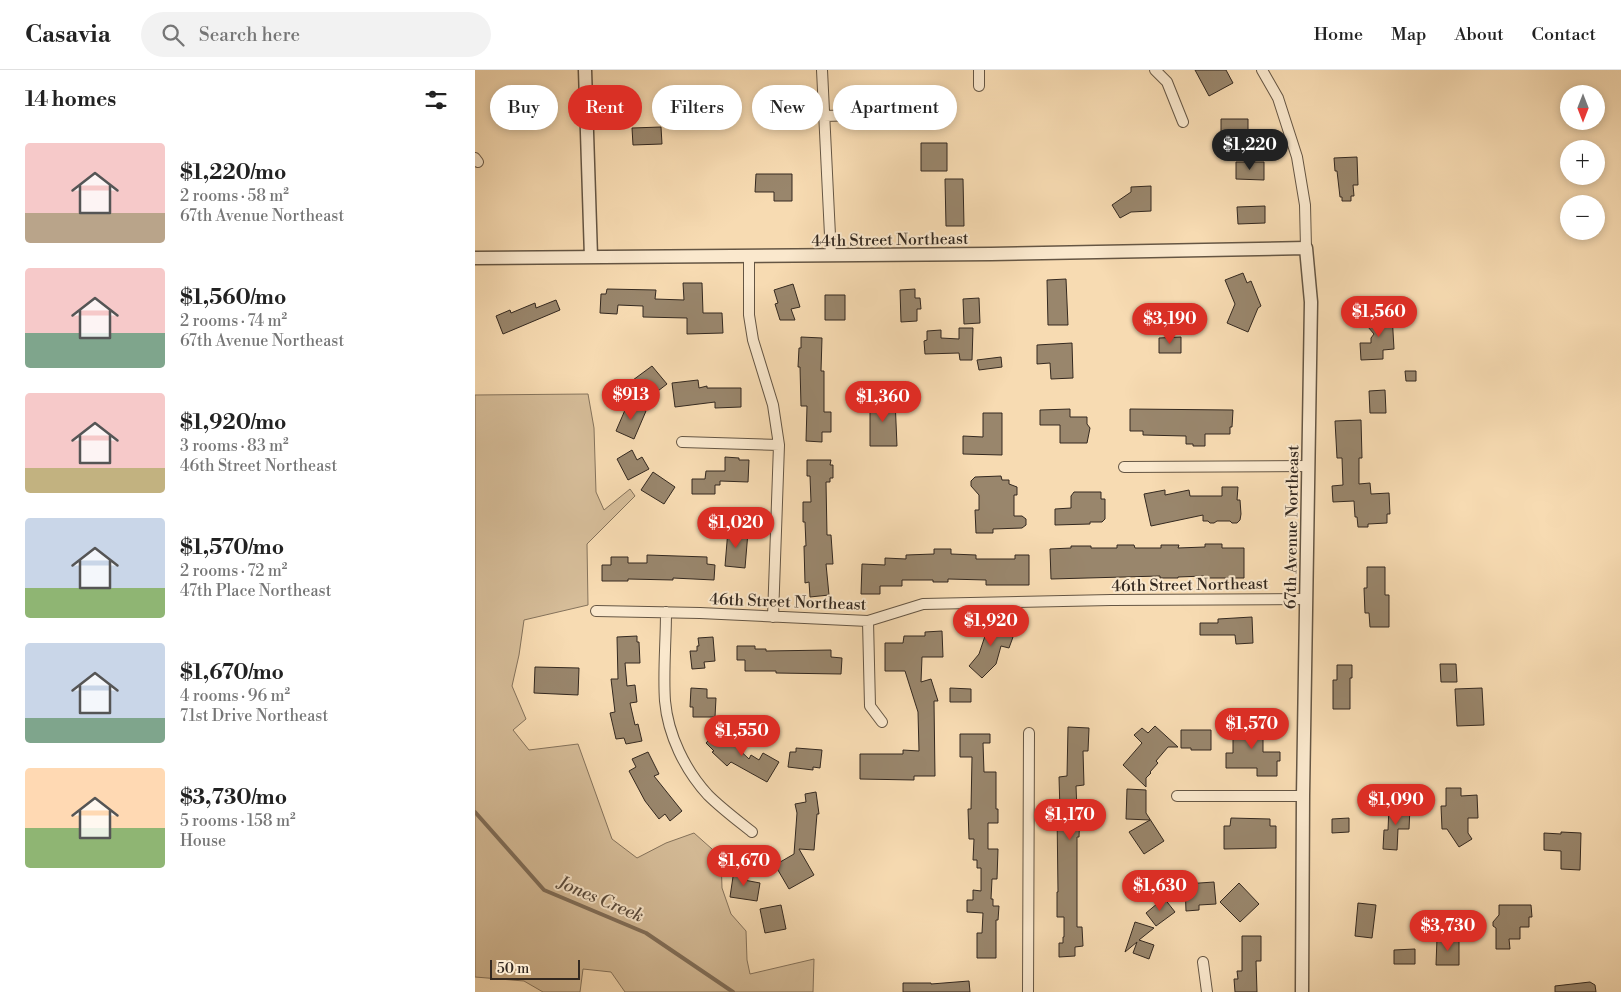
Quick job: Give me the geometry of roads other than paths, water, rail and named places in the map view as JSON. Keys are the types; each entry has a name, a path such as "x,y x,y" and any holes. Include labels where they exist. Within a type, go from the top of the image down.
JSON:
{"street":[{"path":"585,70 591,257"},
{"path":"823,70 831,256"},
{"path":"979,70 979,86"},
{"path":"1155,70 1167,82 1183,122"},
{"name":"67th Avenue Northeast","path":"1262,70 1278,98 1297,158 1305,206 1306,248 1311,302 1303,796 1302,992"},
{"path":"825,116 833,116"},
{"name":"44th Street Northeast","path":"475,258 1105,253 1306,248"},
{"path":"749,257 749,315 753,340 773,405 779,445 773,617"},
{"path":"682,442 779,445"},
{"path":"1124,467 1309,466"},
{"name":"46th Street Northeast","path":"596,611 699,613 868,621 923,604 1306,599"},
{"path":"667,612 665,702 670,727 680,754 708,795 752,832"},
{"path":"868,621 870,706 882,722"},
{"path":"1027,992 1029,733"},
{"path":"1177,796 1303,796"},
{"path":"1203,962 1207,992"}],"waterway":[{"name":"Jones Creek","path":"475,812 544,890 646,933 733,992"}]}
